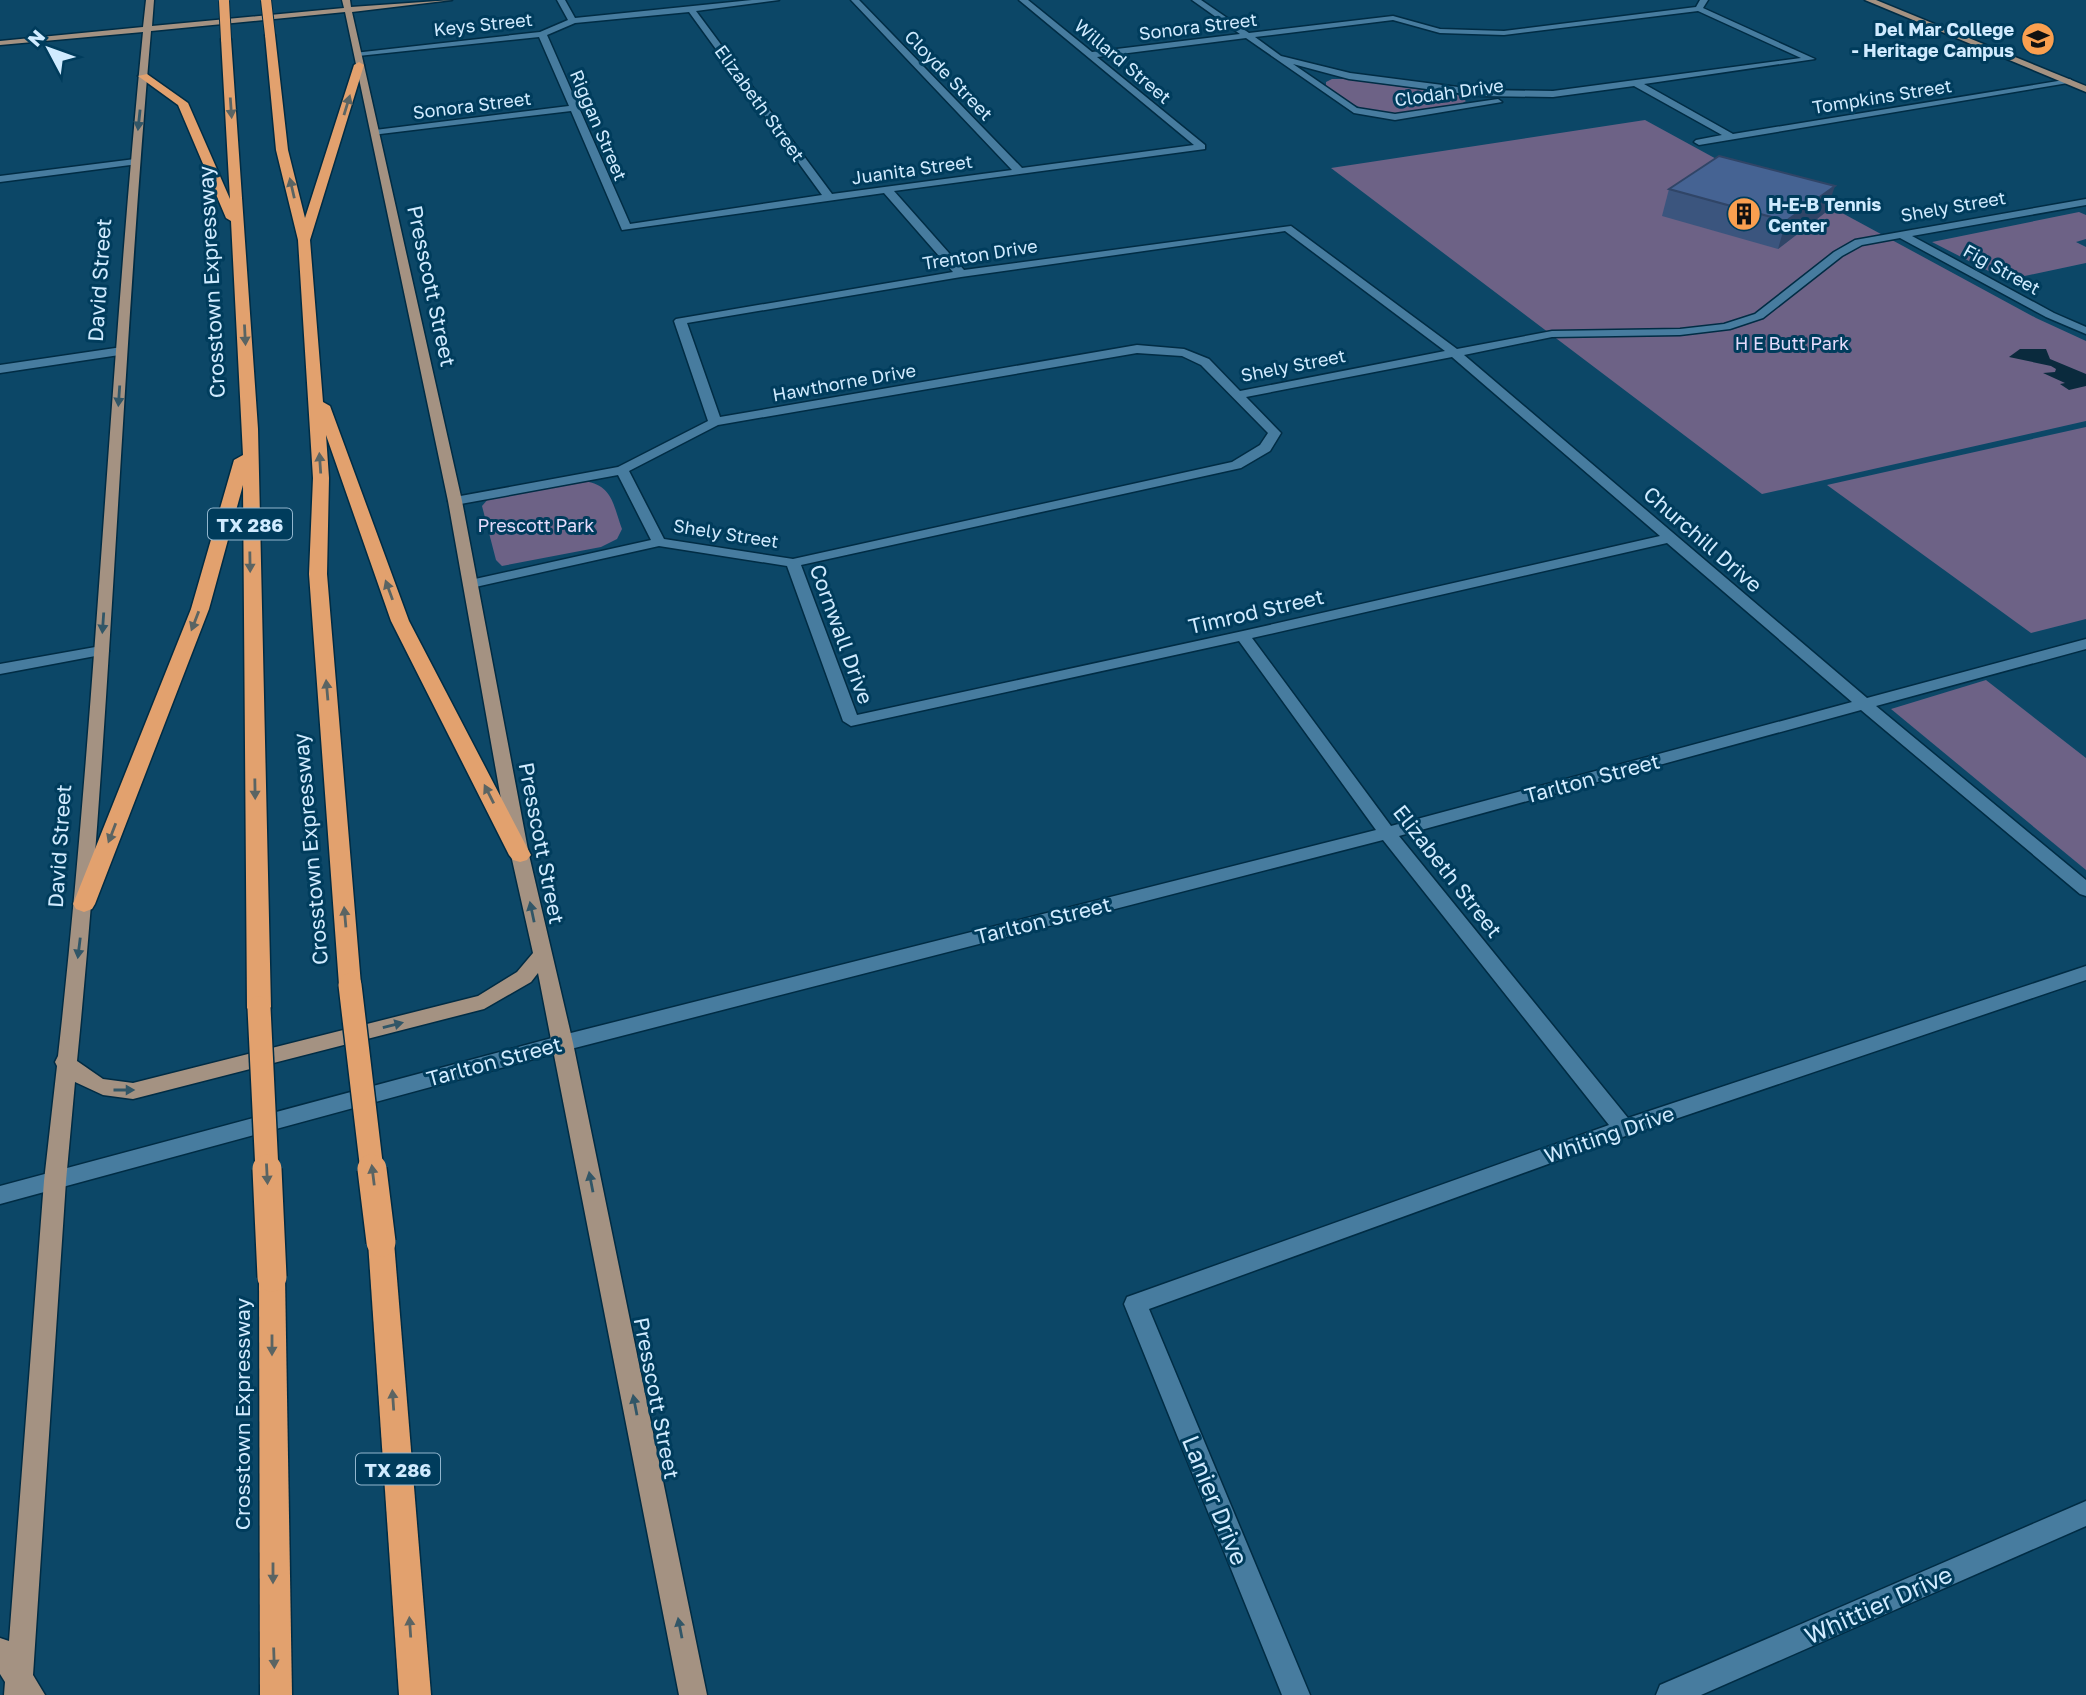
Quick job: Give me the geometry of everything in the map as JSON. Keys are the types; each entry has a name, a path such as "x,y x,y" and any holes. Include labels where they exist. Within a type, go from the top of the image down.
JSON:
{"highway":[{"name":"Crosstown Expressway","path":"224,0 240,234 248,438 259,1008 272,1277 273,1620 276,1695"},
{"name":"Crosstown Expressway","path":"266,0 282,150 304,240 321,478 318,574 350,985 381,1242 415,1695"},
{"path":"304,240 358,59"},
{"path":"143,76 184,103 240,234"},
{"path":"314,381 400,621 520,855"},
{"path":"84,904 200,609 248,438"}],"main road":[{"name":"David Street","path":"23,1689 55,1181 65,1062 84,904 135,162 145,28 150,0"},
{"path":"0,43 347,5 448,0"},
{"path":"1869,0 2086,89"},
{"name":"Presscott Street","path":"347,5 455,501 520,855 563,1043 693,1695"},
{"path":"65,1062 88,1083 105,1090 133,1091 484,1002 524,977 542,955"},
{"path":"0,1651 23,1689"}],"street":[{"path":"561,0 573,21"},
{"name":"Keys Street","path":"358,59 542,34 573,21 775,0"},
{"name":"Cloyde Street","path":"855,0 1020,172"},
{"name":"Willard Street","path":"1023,0 1202,147"},
{"name":"Clodah Drive","path":"1196,0 1354,110 1373,115 1395,117 1811,59 1699,9"},
{"path":"1219,0 1219,16"},
{"path":"1385,9 1393,18 1440,31 1504,33 1699,9 1704,0"},
{"name":"Elizabeth Street","path":"692,10 829,197"},
{"name":"Sonora Street","path":"1090,54 1393,18"},
{"name":"Riggan Street","path":"542,34 626,228"},
{"name":"Clodah Drive","path":"1282,58 1349,76 1411,86 1481,93 1553,94"},
{"name":"Tompkins Street","path":"1699,142 2070,82"},
{"path":"1637,84 1730,136"},
{"name":"Sonora Street","path":"375,133 574,108"},
{"name":"Juanita Street","path":"626,228 829,197 1202,147"},
{"path":"0,179 135,162"},
{"path":"888,191 961,274"},
{"name":"Shely Street","path":"1236,395 1552,334 1680,332 1726,327 1759,316 1838,254 1859,242 2086,202"},
{"name":"Trenton Drive","path":"715,422 680,321 961,274 1287,228"},
{"name":"Churchill Drive","path":"1287,228 1456,354 1864,704 2086,890"},
{"name":"Fig Street","path":"1903,235 2050,315 2086,331"},
{"name":"Hawthorne Drive","path":"455,501 622,470 715,422 1137,349 1184,353 1205,362 1236,395"},
{"path":"0,369 122,351"},
{"name":"Shely Street","path":"471,584 659,542 793,563 1236,465 1265,448 1275,433 1236,395"},
{"path":"622,470 659,542"},
{"name":"Timrod Street","path":"851,721 1243,636 1670,538"},
{"name":"Cornwall Drive","path":"793,563 851,721"},
{"name":"Elizabeth Street","path":"1243,636 1387,833 1624,1128"},
{"name":"Tarlton Street","path":"0,1195 563,1043 1387,833 2086,644"},
{"path":"0,669 101,651"},
{"name":"Whiting Drive","path":"1135,1304 1624,1128 2086,972"},
{"name":"Lanier Drive","path":"1135,1304 1296,1695"},
{"name":"Whittier Drive","path":"1670,1695 2086,1513"}],"green space":[{"path":"1332,79 1458,95 1466,101 1458,106 1421,112 1382,114 1359,107 1326,86 1326,82"},
{"name":"H E Butt Park","path":"1645,120 1786,197 1807,194 2036,318 2086,341 2086,421 1762,494 1331,168"},
{"path":"2079,212 2086,215 2086,239 2076,242 2086,247 2086,263 2006,280 1932,242"},
{"path":"2086,427 2086,619 2031,633 1827,485"},
{"name":"Prescott Park","path":"584,481 601,487 614,504 622,529 617,539 601,547 502,566 496,560 482,506 489,498"},
{"path":"1986,680 2086,758 2086,870 1891,709"}],"water":[{"path":"2020,349 2046,349 2050,359 2086,374 2086,386 2069,390 2060,384 2065,383 2043,373 2055,372 2056,369 2051,366 2009,357"}],"building":[{"path":"1719,156 1835,186 1786,221 1669,189"}],"place":[{"name":"Del Mar College - Heritage Campus","path":"2038,39"},
{"name":"H-E-B Tennis Center","path":"1744,214"}]}
